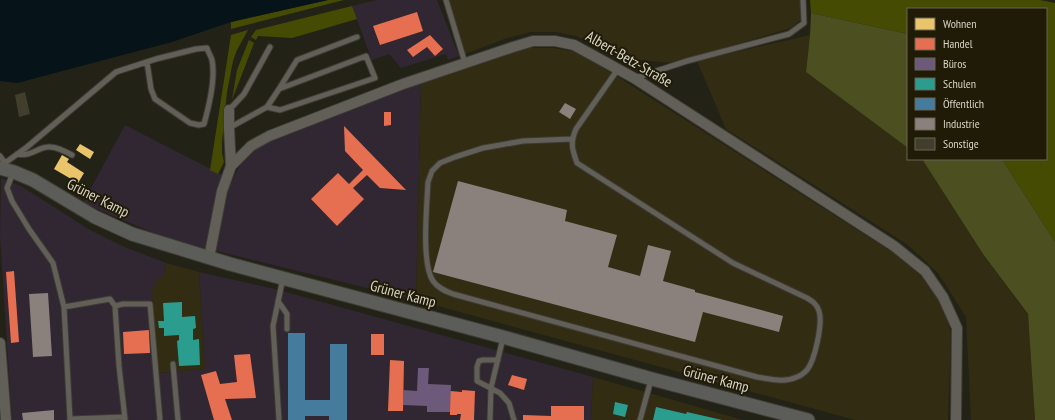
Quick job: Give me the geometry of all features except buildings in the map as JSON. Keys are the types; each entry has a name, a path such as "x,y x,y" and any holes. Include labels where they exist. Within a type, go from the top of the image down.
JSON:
{"street":[{"name":"Albert-Betz-Straße","path":"209,258 222,191 231,166 251,146 269,136 403,84 533,41 555,41 574,45 634,78 894,246 925,271 943,297 957,328 956,420"},
{"path":"229,110 231,166"},
{"name":"Grüner Kamp","path":"3,167 33,180 95,216 132,234 209,258 808,420"},
{"path":"0,343 6,420"}],"lane":[{"path":"446,0 465,63"},
{"path":"634,78 687,61 789,34 804,22 803,0"},
{"path":"229,128 266,107 297,60 357,37"},
{"path":"229,110 244,94 270,47"},
{"path":"64,308 110,300 115,306 119,366 125,418 70,418 64,308 52,263 29,230 12,201 7,188 3,167 116,72 147,62 196,49 207,48 212,60 213,78 209,106 204,124 199,125 190,123 155,99 151,89 147,62"},
{"path":"266,107 280,110 376,78 366,56 279,89"},
{"path":"572,139 522,141 483,148 440,163 432,171 428,182 426,255 427,271 437,286 443,291 453,294 758,377 781,381 789,380 798,377 806,371 811,362 820,320 819,310 815,303 733,263 577,163 573,152 572,139 576,129 618,69"},
{"path":"17,154 24,156 47,146 58,148 72,154"},
{"path":"279,420 273,326 283,278"},
{"path":"278,301 287,314 287,329"},
{"path":"115,306 123,304 150,304 160,420"},
{"path":"490,420 491,388 503,337"},
{"path":"498,360 479,361 477,364 478,381 500,393 509,403 514,420"},
{"path":"173,364 178,420"},
{"path":"640,420 652,379"}],"shaded area":[{"path":"0,0 328,0 231,22 172,42 17,83 0,81"},
{"path":"328,0 344,0 231,29 231,22"},
{"path":"377,0 437,0 459,56 448,60 446,54 401,68 389,54 372,60 352,6"},
{"path":"449,0 800,0 800,20 791,28 673,63 619,58 576,36 555,32 531,32 507,38 465,54"},
{"path":"810,0 1040,0 1055,3 1055,242 1003,160 1047,160 1047,8 907,8 907,34 811,13"},
{"path":"352,6 357,19 292,38 258,36 256,40 251,37 256,30"},
{"path":"248,30 233,61 227,92 222,142 224,162 218,174 210,170 231,35"},
{"path":"810,35 806,72 907,147 907,160 923,160 983,254 1028,315 1035,420 971,420 966,317 938,273 908,245 726,129 697,61"},
{"path":"249,40 254,43 232,100 237,70"},
{"path":"527,48 553,48 579,52 895,254 920,275 940,302 951,332 948,420 855,420 416,300 421,83"},
{"path":"421,83 416,300 168,239 83,203 125,125 232,180 241,164 264,142"},
{"path":"1,178 21,186 90,230 120,245 166,263 163,277 158,373 205,369 199,272 275,289 593,377 591,420 12,420 0,236"},
{"path":"166,263 199,272 205,369 158,373 152,290 157,279 163,277"},
{"path":"593,377 743,420 591,420"}],"green space":[{"path":"811,13 907,34 907,147 806,72"},
{"path":"923,160 1003,160 1055,242 1055,420 1035,420 1028,314 983,254"}]}
